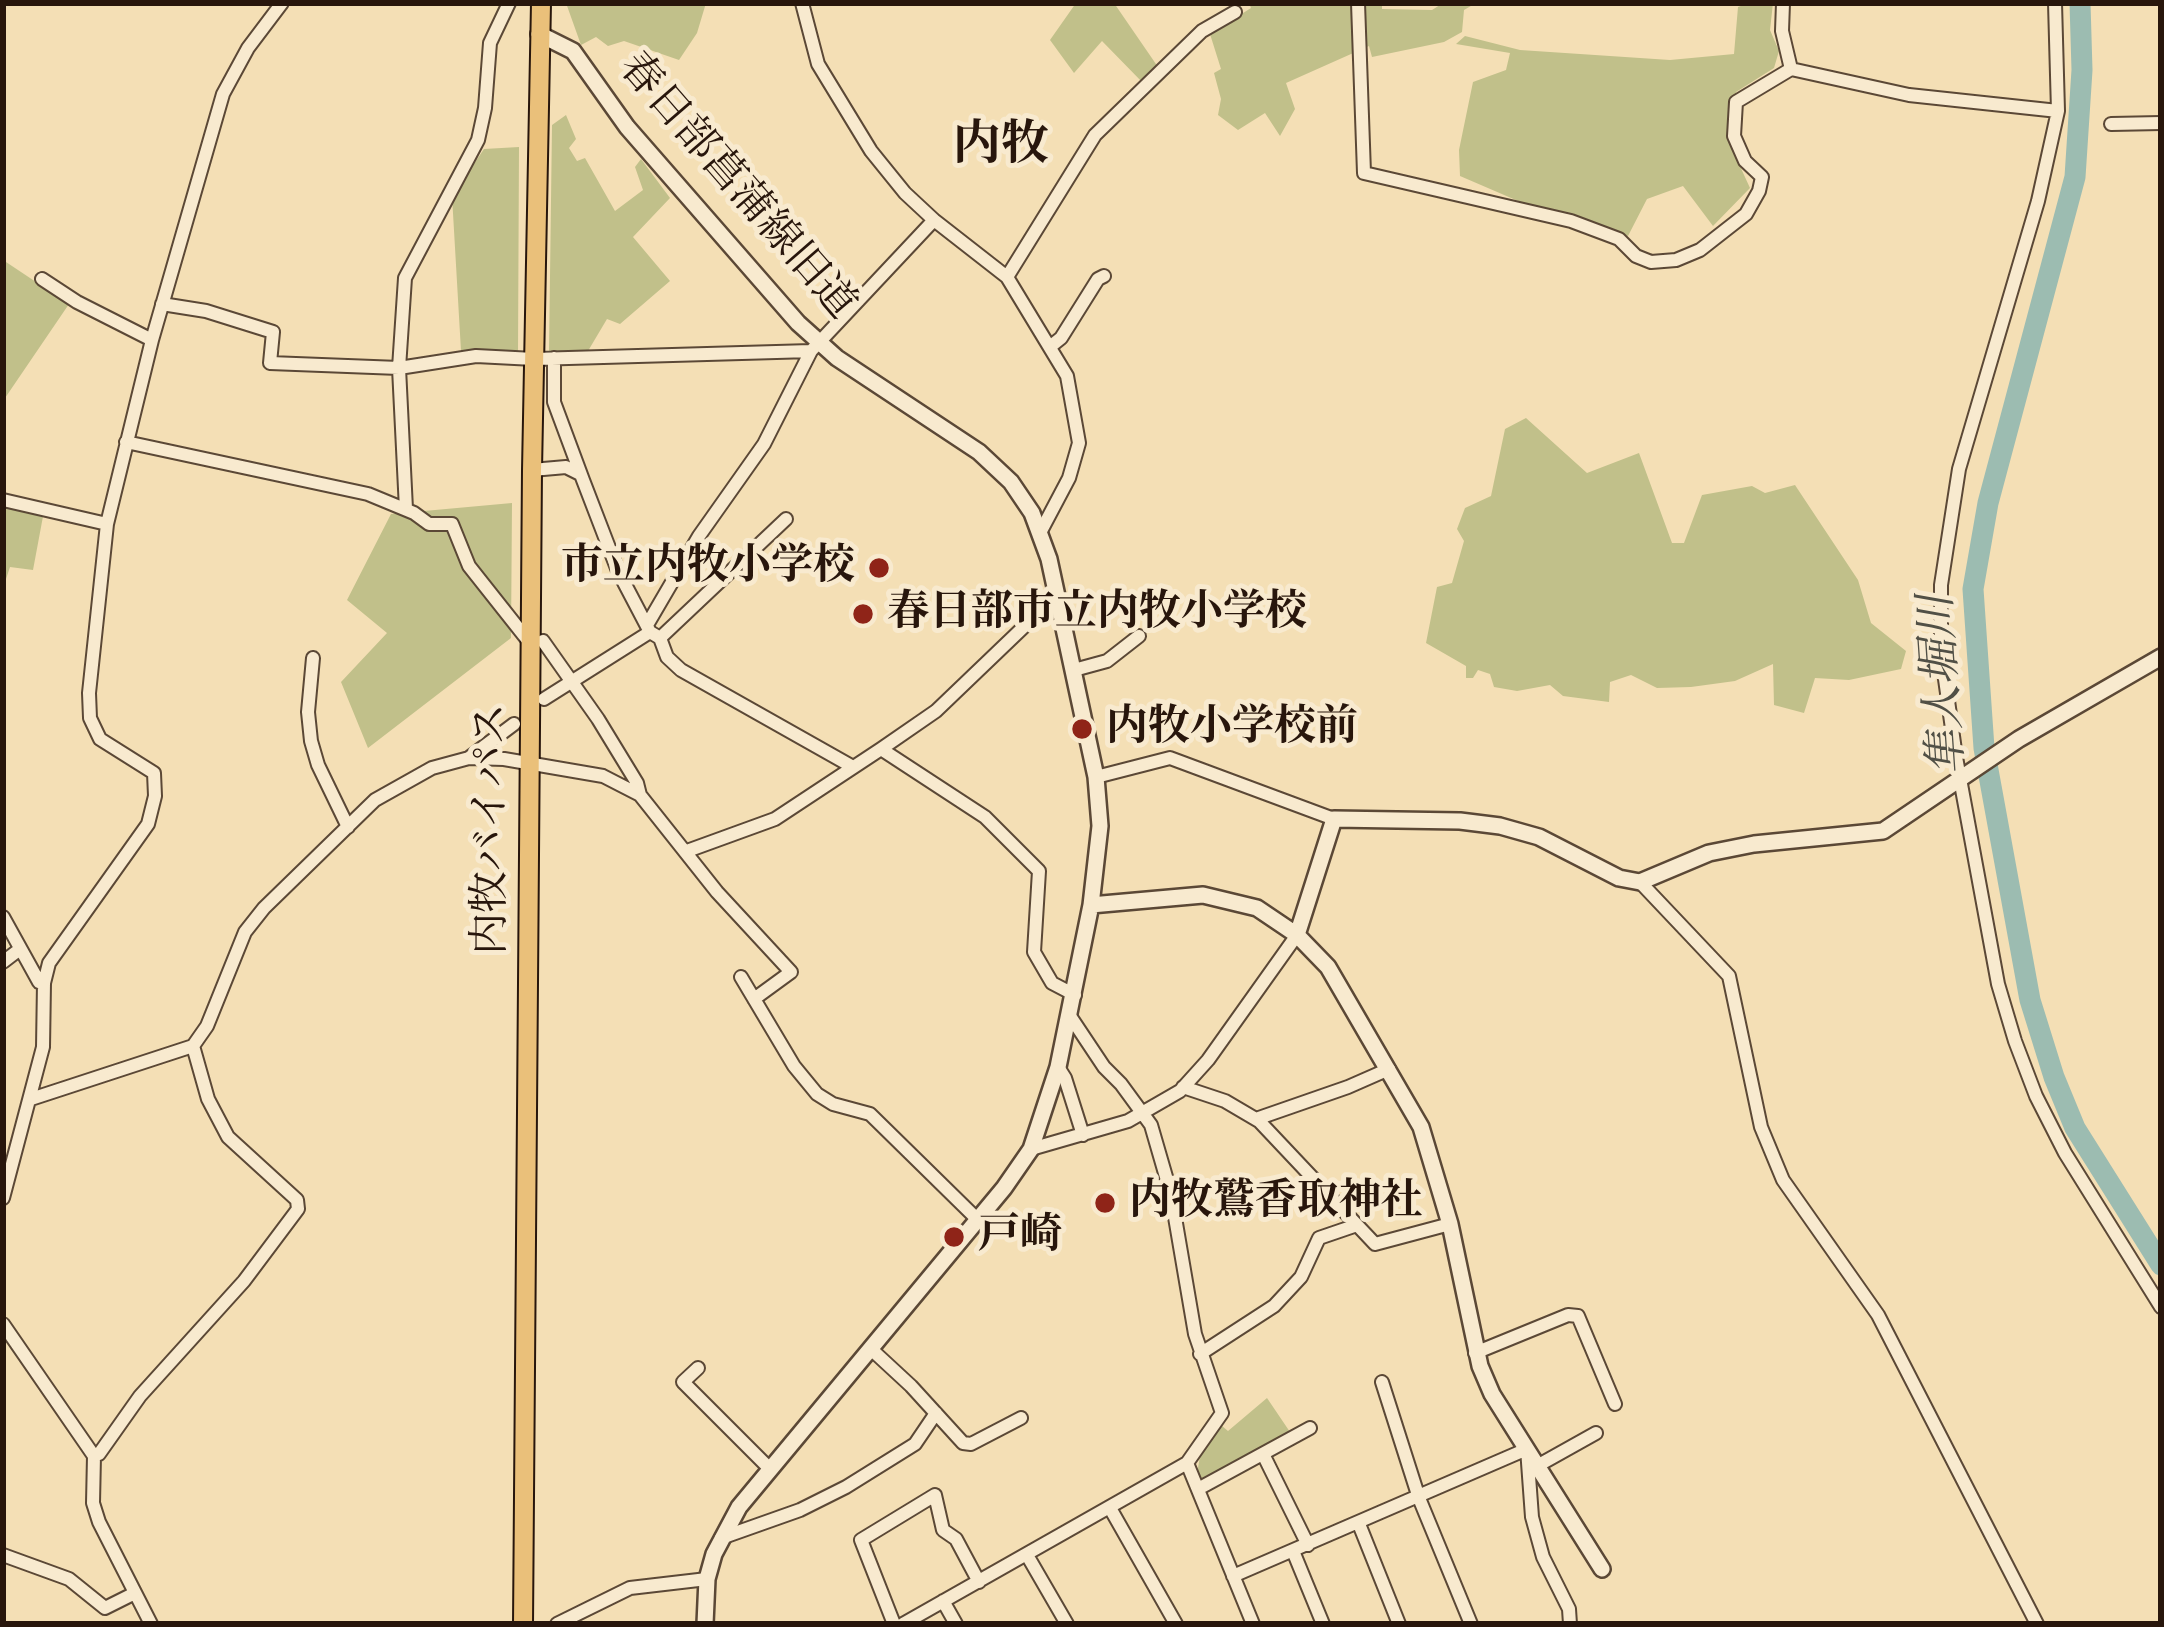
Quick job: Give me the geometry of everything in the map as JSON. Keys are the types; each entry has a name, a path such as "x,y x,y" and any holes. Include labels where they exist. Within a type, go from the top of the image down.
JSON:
{"main road":[{"name":"内牧バイパス","path":"523,1624 530,764 537,642 532,470 544,358 541,3"}],"street":[{"path":"3,1198 9,1157 32,1099 43,1047 44,983 50,963 148,824 155,796 154,773 100,739 90,718 107,524 152,340 223,94 258,32 282,3"},
{"path":"406,509 399,368 405,278 478,140 490,43 508,3"},
{"path":"802,3 818,64 853,125 905,193 1007,277 1067,376 1079,443 1069,478 1041,531"},
{"path":"1358,3 1364,173 1570,221 1619,239 1636,256 1651,262 1664,263 1700,250 1746,214 1762,177 1738,149 1736,102 1791,69 1909,95 2058,111"},
{"path":"1783,3 1782,31 1791,69"},
{"path":"2055,3 2058,111 2038,201 1959,469 1941,585 1942,651 1998,984 2029,1078 2065,1153 2161,1306"},
{"path":"1007,277 1095,135 1202,31 1235,12"},
{"name":"春日部菖蒲線旧道","path":"539,34 573,51 627,127 815,347 996,466 1023,499 1041,531 1096,777 1100,826 1091,905 1058,1067 1030,1149 978,1220 769,1468 721,1538 707,1579 705,1624"},
{"path":"2110,124 2161,123"},
{"path":"652,632 699,536 764,444 815,347 934,220"},
{"path":"1051,346 1104,276"},
{"path":"42,279 76,302 152,340"},
{"path":"162,304 206,311 273,332 269,363 399,368 476,356 544,358 815,347"},
{"path":"544,358 554,402 618,571 667,657 681,670 853,767"},
{"path":"126,442 368,494 429,524 452,524 469,566 570,680 623,759 640,794 770,953 791,972 754,998"},
{"path":"532,470 566,467 581,475"},
{"path":"3,500 107,524"},
{"path":"544,699 652,632 786,520"},
{"path":"687,851 775,819 936,711 1057,595"},
{"path":"1074,670 1107,661 1139,635"},
{"path":"1096,777 1170,758 1334,819 1460,820 1500,826 1539,837 1619,878 1640,881 1708,854 1754,844 1882,831 2018,739 2161,657"},
{"path":"313,658 308,696 311,741 347,826"},
{"path":"469,758 514,724"},
{"path":"881,749 985,817 1039,871 1034,952 1052,983 1075,995"},
{"path":"32,1099 193,1046 207,1026 245,932 264,908 375,800 401,784 448,761 469,758 603,776 640,794"},
{"path":"1030,1149 1145,1114 1183,1087 1208,1060 1297,935 1334,819"},
{"path":"1640,881 1730,976 1761,1127 1783,1180 1879,1315 2037,1624"},
{"path":"1091,905 1203,895 1257,908 1297,935 1328,967 1420,1126 1450,1224 1475,1353 1492,1394 1602,1569"},
{"path":"3,917 39,982 44,983"},
{"path":"3,962 20,949"},
{"path":"741,976 794,1066 817,1094 832,1104 870,1114 978,1220"},
{"path":"979,1582 956,1539 943,1530 935,1495 861,1540 898,1624 979,1582 1187,1462 1222,1413 1200,1354 1171,1194 1145,1114 1104,1067 1070,1016"},
{"path":"94,1456 140,1396 244,1281 298,1209 297,1200 228,1137 208,1099 193,1046"},
{"path":"1058,1067 1083,1135"},
{"path":"1256,1119 1389,1069"},
{"path":"1183,1087 1226,1101 1256,1119 1283,1142 1375,1244 1450,1224"},
{"path":"1200,1354 1274,1306 1301,1277 1319,1238 1357,1225"},
{"path":"1475,1353 1568,1315 1578,1316 1615,1404"},
{"path":"3,1324 94,1456 93,1503 151,1624"},
{"path":"871,1349 963,1443 971,1444 1021,1418"},
{"path":"698,1368 683,1382 769,1468"},
{"path":"1382,1382 1420,1498 1472,1624"},
{"path":"721,1538 800,1510 846,1487 916,1444 936,1413"},
{"path":"1198,1489 1310,1428"},
{"path":"1537,1466 1596,1433"},
{"path":"1233,1576 1527,1449"},
{"path":"1527,1449 1532,1517 1570,1624"},
{"path":"1262,1454 1308,1545"},
{"path":"1187,1462 1252,1624"},
{"path":"1110,1508 1176,1624"},
{"path":"1358,1524 1399,1624"},
{"path":"1293,1551 1323,1624"},
{"path":"3,1555 69,1579 105,1608 133,1594"},
{"path":"1027,1555 1067,1624"},
{"path":"557,1624 630,1588 707,1579"},
{"path":"943,1601 956,1624"}],"shaded area":[{"path":"566,3 706,3 697,33 679,60 624,41 608,46 596,37 581,45"},
{"path":"1076,3 1114,3 1158,67 1143,83 1102,41 1074,73 1050,40"},
{"path":"1249,3 1382,3 1382,9 1432,10 1443,3 1476,3 1464,10 1462,32 1444,42 1372,57 1369,46 1286,83 1295,109 1280,136 1265,113 1238,130 1218,115 1221,99 1214,73 1221,69 1210,34 1251,8"},
{"path":"1773,3 1770,30 1779,51 1774,68 1736,92 1733,151 1750,188 1713,226 1683,186 1647,199 1628,236 1539,210 1460,176 1459,150 1473,82 1506,70 1510,53 1456,44 1465,36 1520,50 1670,60 1734,54 1738,7"},
{"path":"566,115 576,139 569,148 577,161 585,158 615,211 643,190 635,167 641,159 670,198 633,237 670,281 620,324 607,319 588,351 549,352 552,125"},
{"path":"519,147 518,352 461,351 452,196 484,149"},
{"path":"3,260 69,304 3,401"},
{"path":"1526,418 1587,473 1639,453 1672,543 1684,543 1702,495 1752,486 1765,493 1795,485 1858,580 1871,623 1906,651 1901,669 1849,680 1815,678 1804,713 1774,705 1773,664 1735,681 1691,687 1657,688 1631,675 1610,682 1609,702 1563,696 1550,685 1517,691 1494,687 1490,674 1478,670 1473,678 1466,678 1466,666 1426,643 1437,587 1452,583 1464,541 1457,529 1465,508 1491,496 1505,429"},
{"path":"3,500 44,511 33,570 10,567 3,588"},
{"path":"512,503 511,638 368,748 341,682 387,633 347,600 391,514"},
{"path":"1267,1398 1290,1432 1204,1480 1197,1474 1201,1450 1222,1426 1228,1431"}],"waterway":[{"name":"隼人堀川","path":"2080,3 2082,70 2075,177 1988,503 1973,589 1984,748 2030,1000 2075,1128 2161,1265"}],"place":[{"name":"市立内牧小学校","path":"879,568"},
{"name":"春日部市立内牧小学校","path":"863,614"},
{"name":"内牧小学校前","path":"1082,729"},
{"name":"内牧鷲香取神社","path":"1105,1203"},
{"name":"戸崎","path":"954,1237"}],"district":[{"name":"内牧","path":"1001,148"}]}
